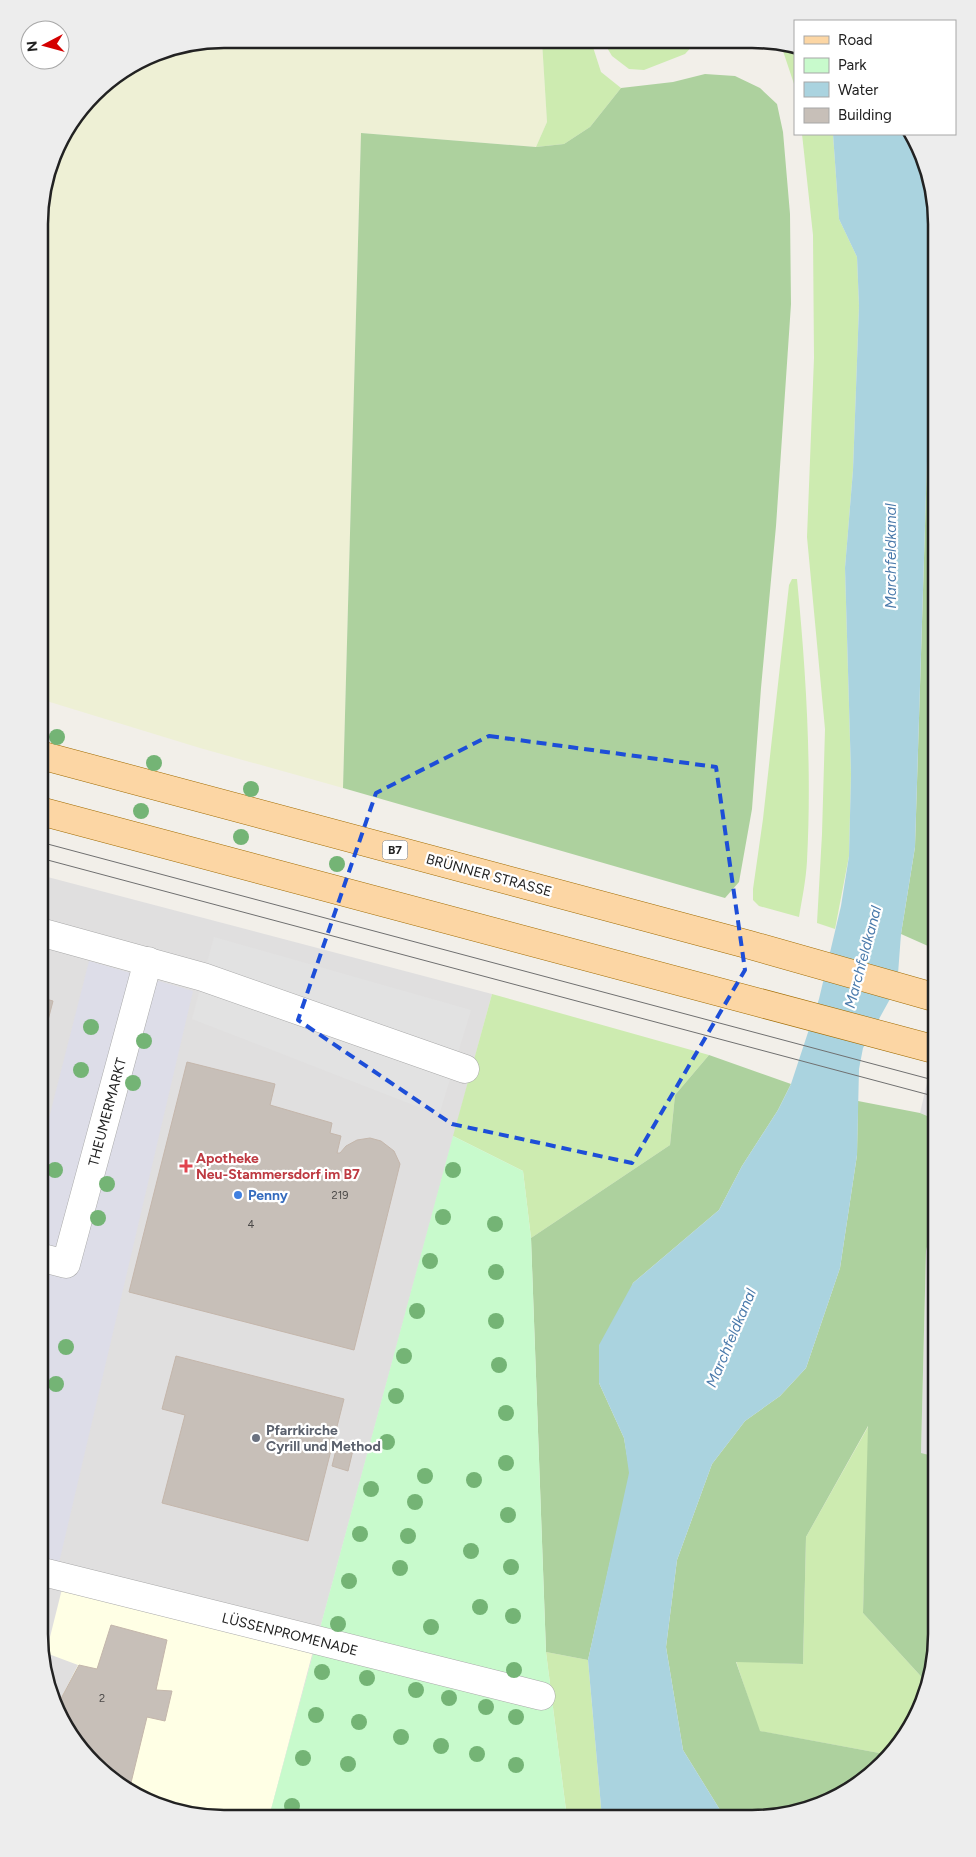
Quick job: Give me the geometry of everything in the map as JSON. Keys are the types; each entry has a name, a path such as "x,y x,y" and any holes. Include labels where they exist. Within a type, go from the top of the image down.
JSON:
{"main road":[{"name":"BRÜNNER STRASSE","path":"48,757 750,945 928,995"},
{"path":"48,813 928,1048"}],"street":[{"path":"48,934 203,978 465,1069"},
{"name":"THEUMERMARKT","path":"48,1259 66,1264 148,962"},
{"name":"LÜSSENPROMENADE","path":"48,1573 541,1696"}],"highlighted area":[{"path":"489,736 716,767 745,970 632,1163 452,1124 298,1020 376,793"}],"shaded area":[{"path":"212,48 542,48 547,122 536,147 361,133 343,788 200,748 48,701 48,212 51,189 61,156 84,116 116,84 156,61 189,51"},
{"path":"48,877 492,994 271,1810 201,1808 156,1796 116,1773 84,1741 61,1701 49,1656"},
{"path":"214,937 471,1010 439,1115 192,1019"},
{"path":"89,961 193,991 59,1563 48,1560 48,1122"},
{"path":"928,1079 928,1116 920,1113"},
{"path":"928,1243 928,1455 921,1454 926,1251"},
{"path":"62,1589 313,1651 271,1810 224,1810 189,1806 156,1796 116,1773 84,1741 60,1699 78,1665 49,1654 48,1645"}],"green space":[{"path":"542,48 593,48 601,72 621,88 590,127 564,144 536,147 547,122"},
{"path":"607,48 690,48 685,54 644,70 629,69 612,56"},
{"path":"783,50 794,53 794,84"},
{"path":"705,74 735,76 760,88 777,104 783,132 790,214 791,304 776,526 752,809 739,882 725,898 343,788 361,133 536,147 564,144 590,127 621,88 673,82"},
{"path":"802,135 833,135 839,219 857,257 859,306 853,470 845,568 851,774 849,856 835,929 817,923 825,729 807,537 814,358 813,235"},
{"path":"928,430 928,946 901,934 915,847"},
{"path":"792,579 797,579 803,649 809,790 807,861 799,917 759,906 753,900 789,585"},
{"path":"492,994 709,1055 675,1095 670,1145 531,1238 523,1171 453,1136"},
{"path":"709,1055 791,1084 778,1110 742,1166 719,1210 633,1283 599,1383 624,1438 630,1473 588,1660 546,1652 531,1238 670,1145 675,1095"},
{"path":"858,1101 920,1113 928,1116 928,1243 926,1251 921,1453 928,1455 928,1645 925,1668 922,1678 863,1613 868,1426 806,1537 803,1664 736,1662 760,1731 881,1753 850,1780 809,1800 775,1808 720,1810 683,1750 666,1647 677,1560 712,1464 745,1421 780,1396 806,1368 840,1268 857,1155"},
{"path":"453,1136 523,1171 531,1238 546,1652 566,1810 271,1810"},
{"path":"869,1425 863,1613 922,1678 915,1701 905,1721 881,1753 759,1731 736,1661 803,1664 806,1537"},
{"path":"546,1652 588,1660 601,1810 566,1810"}],"water":[{"name":"Marchfeldkanal","path":"833,135 904,135 919,167 925,189 928,212 928,430 915,847 901,934 898,974 890,999 863,1048 859,1069 857,1155 840,1268 806,1368 780,1396 745,1421 712,1464 677,1560 666,1647 683,1750 720,1810 601,1810 588,1660 629,1473 624,1438 599,1383 599,1345 633,1283 719,1210 742,1166 778,1110 791,1084 819,999 841,906 849,856 851,774 845,568 853,470 859,306 857,257 839,219"}],"building":[{"path":"48,1000 53,1001 48,1020"},
{"path":"187,1062 275,1084 270,1105 332,1123 330,1133 341,1136 337,1153 340,1153 346,1146 357,1140 370,1138 381,1141 394,1151 400,1164 354,1350 129,1292"},
{"name":"Pfarrkirche Cyrill und Method","path":"176,1356 344,1399 308,1541 162,1503 185,1415 162,1409"},
{"path":"337,1446 353,1450 348,1471 332,1466"},
{"path":"111,1625 167,1640 156,1690 172,1691 165,1721 147,1717 131,1783 99,1758 84,1741 60,1700 79,1665 97,1669"}],"tram line":[{"path":"48,844 928,1079"},
{"path":"48,860 928,1095"}],"place":[{"name":"Apotheke Neu-Stammersdorf im B7","path":"186,1166"},
{"name":"Penny","path":"238,1195"},
{"name":"Pfarrkirche Cyrill und Method","path":"256,1438"}]}
